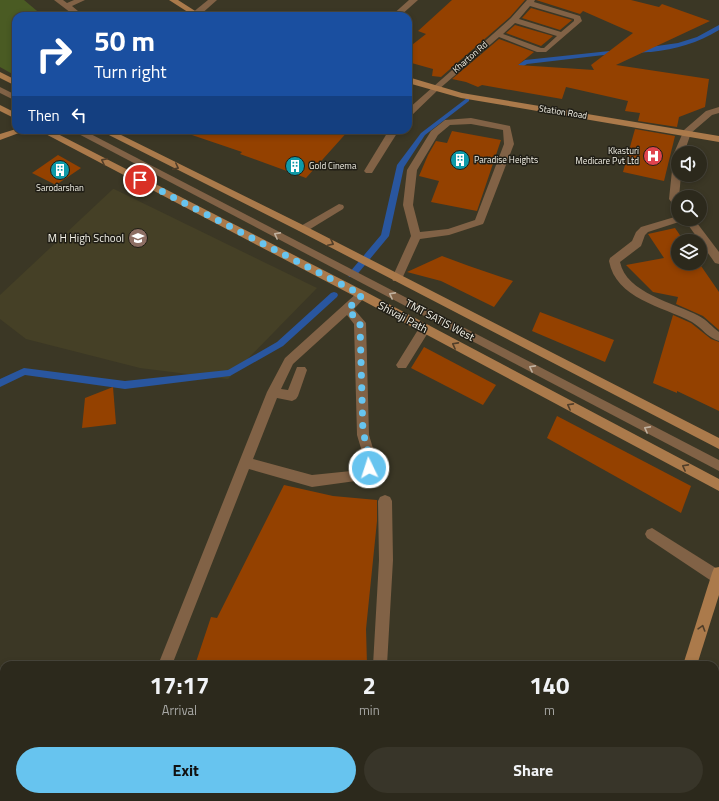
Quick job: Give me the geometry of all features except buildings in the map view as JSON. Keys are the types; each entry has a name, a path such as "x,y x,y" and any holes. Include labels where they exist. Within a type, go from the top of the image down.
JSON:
{"main road":[{"path":"173,0 190,12"},
{"path":"0,75 12,81"},
{"name":"Station Road","path":"412,81 461,95 688,132 719,139"},
{"path":"0,108 12,113"},
{"path":"0,120 12,115"},
{"path":"0,137 12,133"},
{"name":"Shivaji Path","path":"51,134 425,328 719,485"},
{"path":"112,134 303,229 719,444"},
{"path":"691,661 718,575"}],"street":[{"path":"58,0 74,12"},
{"path":"66,6 81,0"},
{"path":"200,12 213,0"},
{"path":"400,12 414,0"},
{"path":"497,34 540,50 546,50 578,21 577,18 531,1"},
{"name":"Kharton Rd","path":"412,110 435,88 514,20 531,1"},
{"path":"514,20 562,35"},
{"path":"0,90 12,96"},
{"path":"682,146 688,132 709,113 719,110"},
{"path":"397,278 416,236 408,205 412,170 434,133 448,122 471,121 507,128 509,144 479,222 449,232 416,236"},
{"name":"TMT SATIS West","path":"84,134 719,466"},
{"path":"369,171 392,134"},
{"path":"303,229 339,208"},
{"path":"671,222 645,229 640,234 638,243 614,261 614,267 620,279 649,299 696,320 719,337"},
{"path":"694,226 719,260"},
{"path":"167,661 273,392 289,361 362,295"},
{"path":"245,462 312,481 365,475 369,468 367,442 363,435 360,324 348,309"},
{"path":"402,365 425,328"},
{"path":"273,392 292,396 301,370"},
{"path":"380,661 386,560 385,501"},
{"path":"652,534 718,575"}],"shaded area":[{"name":"M H High School","path":"113,189 317,288 228,379 140,368 26,339 0,319 0,295"}],"green space":[{"path":"0,0 24,0 38,12 12,12 12,74 0,67"}],"waterway":[{"path":"636,51 679,45 699,38 719,27"},
{"path":"510,72 525,62 619,52"},
{"path":"352,275 385,236 400,167 423,134 467,100"},
{"path":"0,383 24,371 125,385 230,373 280,344 334,295"}],"place":[{"name":"Kkasturi Medicare Pvt Ltd","path":"653,156"},
{"name":"Paradise Heights","path":"460,160"},
{"name":"Gold Cinema","path":"295,166"},
{"name":"Sarodarshan","path":"60,170"},
{"name":"M H High School","path":"138,238"}],"route":[{"path":"140,180 362,295 348,309 360,324 363,435 367,442 369,468"}]}
